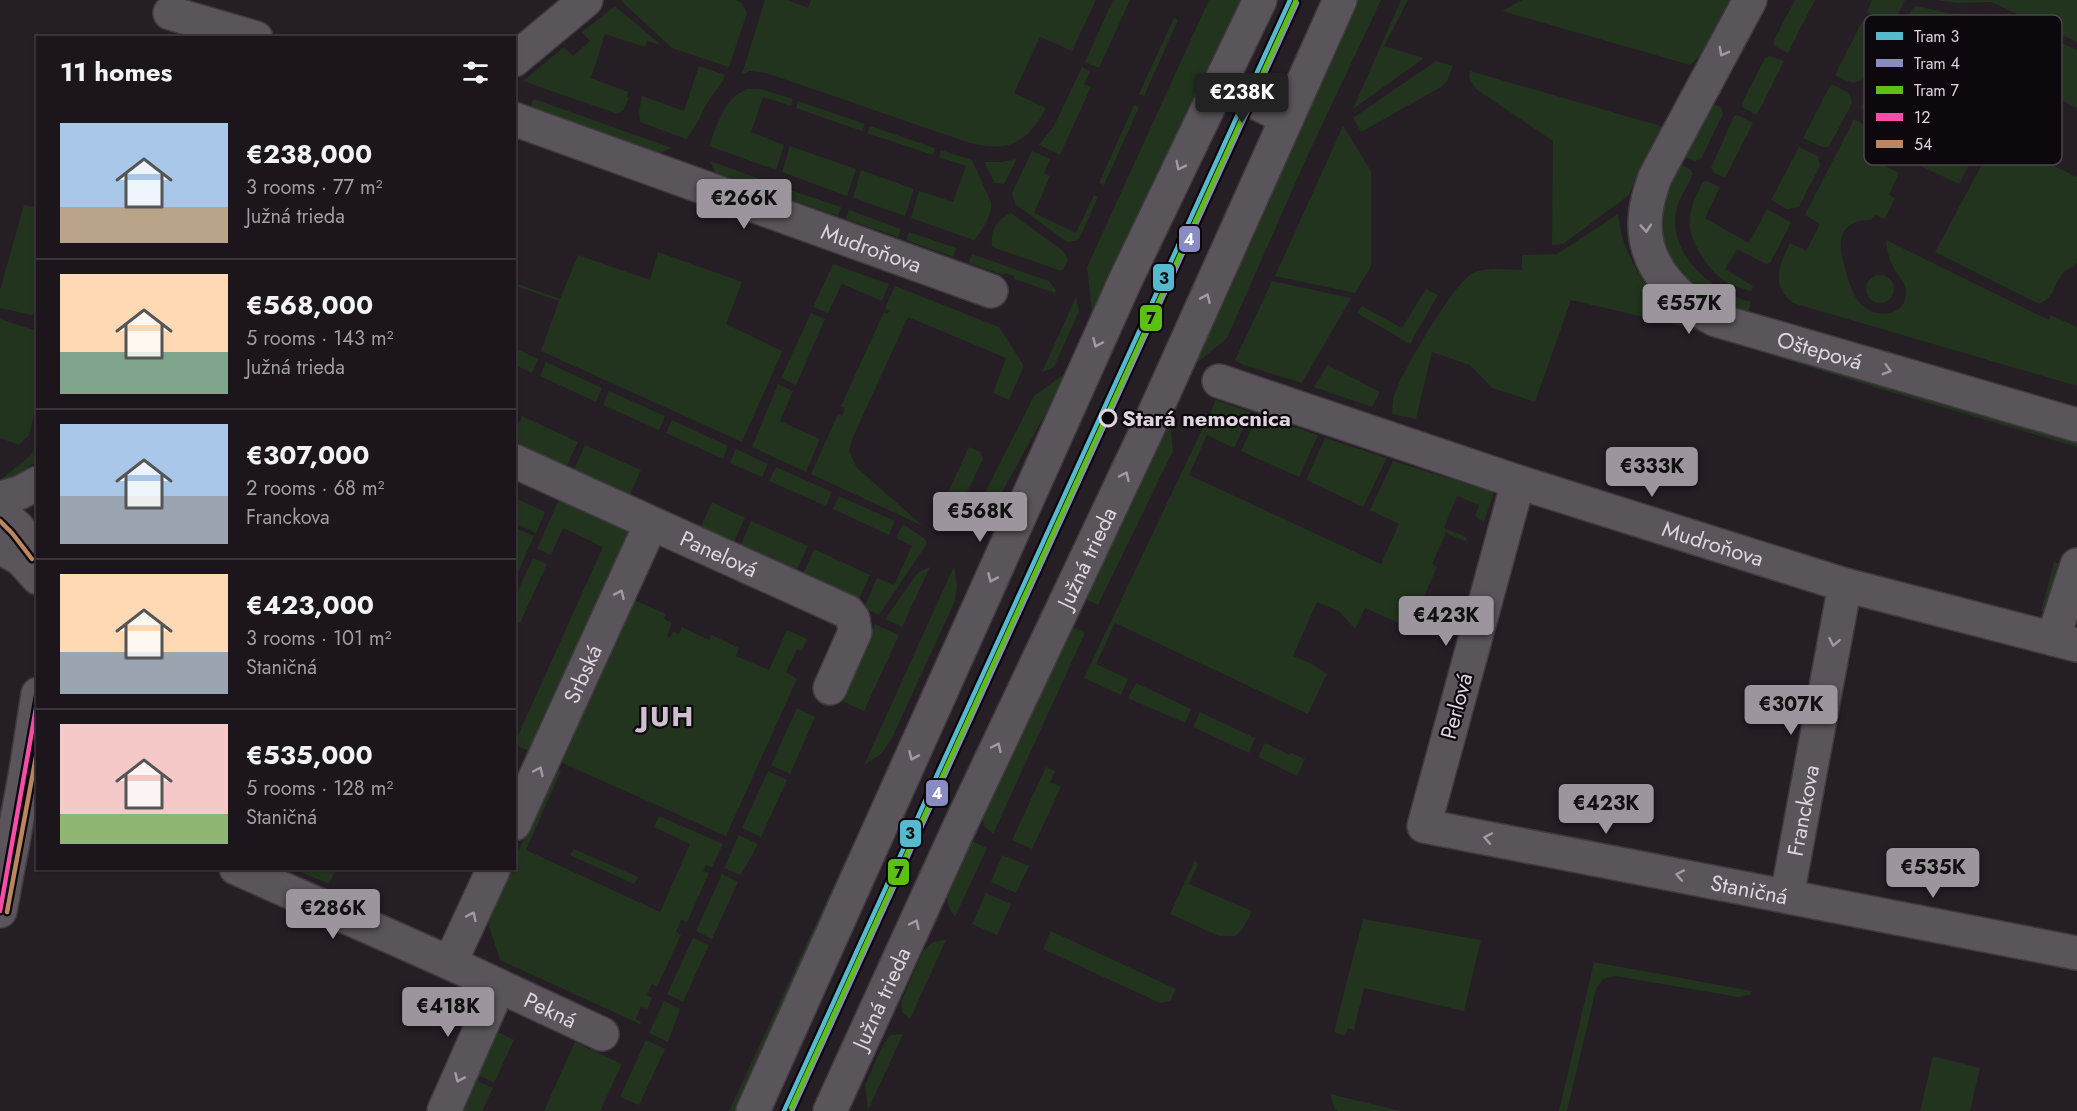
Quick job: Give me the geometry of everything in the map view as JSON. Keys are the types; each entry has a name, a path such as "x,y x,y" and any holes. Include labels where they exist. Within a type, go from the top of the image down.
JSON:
{"street":[{"path":"516,58 586,0"},
{"path":"753,1111 1126,279 1260,0"},
{"name":"Južná trieda","path":"830,1111 963,819 1147,430 1340,0"},
{"name":"Oštepová","path":"1750,0 1655,177 1647,200 1644,224 1648,244 1654,263 1666,283 1700,312 1716,320 2077,425"},
{"path":"169,17 248,36"},
{"path":"1219,87 1245,97 1286,118"},
{"name":"Mudroňova","path":"516,120 991,291"},
{"name":"Mudroňova","path":"1220,381 1518,482 1845,585 2065,642"},
{"name":"Panelová","path":"516,461 848,612 853,620 855,632 830,688"},
{"name":"Perlová","path":"1424,825 1518,482"},
{"path":"0,498 19,493 36,484"},
{"path":"0,511 21,543 21,559 36,576"},
{"name":"Srbská","path":"516,820 651,524"},
{"path":"2065,642 2077,566"},
{"name":"Franckova","path":"1783,895 1845,585"},
{"path":"0,911 32,773 36,720"},
{"name":"Staničná","path":"1424,825 2077,953"},
{"name":"Pekná","path":"241,870 450,963 602,1034"},
{"path":"450,963 493,870"},
{"path":"444,1111 499,986"}],"green space":[{"path":"622,0 736,0 742,3 747,13 729,67 672,48"},
{"path":"765,0 787,0 808,8 811,0 1096,0 1072,51 1040,37 1014,93 1046,108 1024,137 1016,142 996,147 970,143 766,73 750,71 742,74"},
{"path":"1113,0 1130,0 1099,68 1085,62"},
{"path":"1209,0 1241,0 1092,312 1087,267"},
{"path":"1355,0 1381,0 1306,159 1227,338 1197,363 1179,400 1170,423 1173,451 1098,605 1083,598"},
{"path":"1401,0 1408,0 1384,46 1424,58 1353,109"},
{"path":"1522,0 1732,0 1706,50 1690,65 1502,11"},
{"path":"1795,0 1815,0 1788,53 1776,47 1773,42"},
{"path":"1872,0 1905,0 1898,15 1873,15 1867,12"},
{"path":"1937,0 2077,0 2077,42 2062,35 2062,15 2019,15 1991,2 1957,3"},
{"path":"615,6 661,45 647,41 645,47 605,34 591,78 628,92 627,97 629,98 624,109 618,114 523,81 564,47 573,56 590,41 582,32"},
{"path":"1916,6 1948,13 1994,15 1908,15"},
{"path":"1174,18 1178,20 1144,96 1139,94"},
{"path":"1863,20 1864,76 1862,80 1852,82 1835,75"},
{"path":"2062,43 2077,50 2077,108 2062,100"},
{"path":"1769,56 1784,61 1757,115 1742,107 1742,103 1765,58"},
{"path":"1436,61 1453,66 1447,81 1441,87 1361,132 1353,118"},
{"path":"699,66 725,75 686,139 640,122 642,96 684,111"},
{"path":"1082,67 1090,71 1084,84 1091,87 1060,155 1039,145 1054,126"},
{"path":"1470,71 1664,127 1628,196 1563,244 1552,245 1553,141 1476,89 1469,78"},
{"path":"1831,84 1849,93 1852,103 1831,143 1828,147 1822,147 1803,138"},
{"path":"747,89 761,89 793,99 791,106 763,97 751,132 784,145 776,170 709,146 718,121 727,105 739,93"},
{"path":"534,99 672,148 659,153 530,107"},
{"path":"798,101 865,124 862,131 796,108"},
{"path":"1710,102 1721,107 1723,114 1701,159 1695,161 1684,157"},
{"path":"1134,105 1139,107 1104,185 1099,183"},
{"path":"1737,115 1753,123 1725,178 1714,173 1711,168 1734,116"},
{"path":"1854,119 1864,125 1864,165 1884,165 1899,173 1889,195 1895,198 1885,219 1875,215 1871,220 1852,224 1843,235 1842,259 1850,286 1859,302 1872,312 1880,314 1895,311 1905,300 1905,287 1890,260 1886,240 2049,320 2051,315 2077,327 2077,386 1793,303 1781,289 1779,274 1790,243 1806,251 1820,224 1805,215"},
{"path":"870,126 935,148 933,155 867,133"},
{"path":"1343,126 1371,171 1371,266 1355,293 1275,276"},
{"path":"790,146 856,169 847,196 782,172"},
{"path":"1799,147 1818,156 1820,166 1799,207 1787,209 1771,200"},
{"path":"941,150 972,160 991,202 989,217 974,240 911,218 919,191 953,202 966,166 939,157"},
{"path":"1032,151 1050,159 1044,173 1050,176 1034,213 1076,233 1094,195 1098,197 1076,241 1067,242 1015,204 1012,193"},
{"path":"1017,159 1004,184 995,183 984,162 1002,162"},
{"path":"710,161 771,183 768,191 716,173"},
{"path":"1680,164 1690,169 1693,174 1676,212 1679,243 1697,270 1709,281 1722,290 1751,302 1748,314 1714,302 1696,292 1679,276 1668,256 1663,243 1660,220 1665,198"},
{"path":"1918,165 1969,165 1959,184"},
{"path":"1982,165 2052,165 2077,177 2077,262 2062,274 2048,298 2039,304 1935,252"},
{"path":"861,170 914,189 905,216 853,198"},
{"path":"1707,181 1720,187 1705,218 1749,243 1767,209 1790,222 1770,263 1766,264 1737,249 1725,269 1753,286 1751,291 1730,284 1718,276 1704,260 1692,237 1691,210 1703,182"},
{"path":"778,186 841,207 838,216 775,194"},
{"path":"24,205 36,208 36,316 0,308 0,290"},
{"path":"849,210 901,229 898,237 846,219"},
{"path":"1011,213 1062,250 1068,260 1063,270 992,247 995,226"},
{"path":"1618,214 1631,260 1647,286 1681,320 2077,435 2077,447 1877,388 1670,323 1571,300 1535,402 1492,388 1470,365 1432,352 1416,419 1392,414 1393,399 1418,347 1441,310 1463,281 1471,274 1489,269 1522,270 1522,255 1557,254"},
{"path":"909,232 956,248 953,257 906,240"},
{"path":"658,252 742,282 726,324 782,351 787,341 742,442 541,351 559,301 516,286 516,283 560,299 578,255 650,280"},
{"path":"972,254 1049,281 1056,290 1055,293 1014,279 1014,276 1005,273 1003,275 969,263"},
{"path":"833,264 889,284 882,301 842,284 828,313 813,307"},
{"path":"1880,275 1890,279 1894,289 1890,299 1880,303 1870,299 1866,289 1870,279"},
{"path":"1272,281 1351,298 1302,383 1244,365 1235,360"},
{"path":"895,286 999,327 1024,366 1009,400 993,393 1006,358 908,317 853,437 849,451 857,468 923,526 811,474 838,414 842,416 845,409 841,406 884,312 888,314 889,311 885,308"},
{"path":"1426,289 1438,295 1410,344 1357,313 1362,306 1402,328"},
{"path":"1076,297 1079,311 1054,367 1042,372"},
{"path":"811,313 825,319 796,385 781,378"},
{"path":"0,319 36,331 36,407 29,435 19,445 0,438"},
{"path":"516,348 538,359 532,373 516,365"},
{"path":"546,362 602,388 596,402 540,376"},
{"path":"1328,365 1380,392 1372,407 1314,387"},
{"path":"1063,375 1053,400 991,512 981,524 972,525 972,518 1034,396"},
{"path":"778,384 793,391 780,421 820,439 806,472 752,447"},
{"path":"609,391 665,416 659,430 603,405"},
{"path":"1216,400 1251,412 1234,448 1207,435 1189,475 1381,564 1399,524 1370,510 1393,461 1494,492 1484,522 1475,516 1479,505 1457,496 1444,528 1466,537 1467,542 1446,533 1432,564 1437,567 1410,628 1365,608 1355,629 1339,611 1317,602 1293,656 1314,665 1327,674 1308,714 1115,623 1096,664 1128,679 1121,695 1084,678"},
{"path":"1258,415 1318,435 1299,477 1241,451"},
{"path":"522,416 578,442 563,473 516,451 516,431"},
{"path":"672,420 728,446 723,459 666,433"},
{"path":"1325,438 1387,458 1363,507 1306,480"},
{"path":"585,445 641,470 627,501 571,476"},
{"path":"36,447 36,462 10,479 0,480 30,456"},
{"path":"969,447 980,452 983,459 952,523 945,516 942,505"},
{"path":"736,449 768,464 762,477 730,463"},
{"path":"776,467 832,492 826,506 769,481"},
{"path":"563,490 631,530 538,755 516,745 516,740 603,547 563,528 551,555 537,549"},
{"path":"839,496 895,521 889,535 833,509"},
{"path":"516,498 545,512 536,533 516,523"},
{"path":"712,502 745,518 731,548 698,533"},
{"path":"751,521 808,546 794,576 738,551"},
{"path":"903,524 924,538 926,545 879,615 864,608 877,578 894,585 912,546 896,538"},
{"path":"516,528 534,536 516,577"},
{"path":"814,549 870,575 856,605 801,579"},
{"path":"533,558 547,564 520,623 516,621 516,595"},
{"path":"2054,562 2066,566 2046,611 2041,611"},
{"path":"954,566 957,586 955,601 892,738 881,754 864,765"},
{"path":"930,567 902,627 885,619 917,574"},
{"path":"632,599 666,614 664,619 672,623 667,636 670,638 673,632 679,634 682,627 709,640 712,635 739,648 736,656 769,670 787,630 807,639 802,651 797,649 786,672 797,679 726,836 558,761"},
{"path":"875,624 899,635 864,711 842,701"},
{"path":"1070,626 1085,633 993,834 984,826 982,815"},
{"path":"1136,683 1191,709 1185,723 1128,698"},
{"path":"797,708 815,717 790,774 771,765"},
{"path":"1200,712 1255,738 1249,753 1193,727"},
{"path":"1265,743 1289,755 1291,753 1305,759 1297,776 1258,757"},
{"path":"1046,767 1055,771 1050,782 1061,787 1032,849 1012,840"},
{"path":"555,769 561,771 526,850 660,912 690,844 654,827 659,816 723,844 712,867 706,865 703,871 709,873 687,922 681,920 676,932 681,935 657,987 652,984 647,995 652,998 647,1009 641,1007 636,1019 641,1022 640,1024 500,960 487,920 510,870 516,870 516,856"},
{"path":"768,771 787,780 761,837 742,828"},
{"path":"878,796 738,1111 729,1111 869,809"},
{"path":"739,835 758,844 741,875 724,868"},
{"path":"968,842 974,842 987,848 955,917 949,908 947,889 953,870"},
{"path":"574,849 638,877 634,884 570,855"},
{"path":"1002,855 1029,866 1016,893 991,882"},
{"path":"1195,860 1198,864 1189,884 1252,911 1242,930 1235,936 1219,936 1170,914"},
{"path":"298,870 336,870 329,884"},
{"path":"722,874 738,882 712,939 696,931"},
{"path":"986,893 1011,904 997,935 972,924"},
{"path":"1363,919 1481,940 1464,1011 1364,988 1354,1030 1348,1028 1345,1036 1334,1032"},
{"path":"1051,931 1176,989 1170,1001 1160,1003 1043,949"},
{"path":"693,938 709,945 683,1002 667,994"},
{"path":"946,940 910,1019 902,1012 901,1002 923,951 933,942"},
{"path":"1594,962 1752,991 1749,995 1738,997 1615,976 1603,979 1596,989 1567,1111 1559,1111"},
{"path":"664,1001 680,1009 668,1042 649,1033"},
{"path":"490,1028 514,1040 494,1083 480,1076 478,1081 493,1088 482,1111 452,1111"},
{"path":"903,1034 868,1110 865,1085 884,1043 891,1035"},
{"path":"646,1040 665,1049 639,1105 620,1097"},
{"path":"575,1042 622,1064 600,1111 544,1111"},
{"path":"1933,1056 1980,1068 1970,1111 1920,1111"},
{"path":"1330,1094 1401,1111 1337,1111"}],"tram line":[{"name":"3","path":"784,1111 1290,0"},
{"name":"7","path":"791,1108 1296,0"},
{"name":"4","path":"792,1111 1297,3"}],"transit line":[{"name":"54","path":"0,521 32,559"},
{"name":"12","path":"0,911 36,708"},
{"name":"54","path":"7,912 36,757"}],"place":[{"name":"Stará nemocnica","path":"1108,418"}],"district":[{"name":"JUH","path":"667,716"}]}
